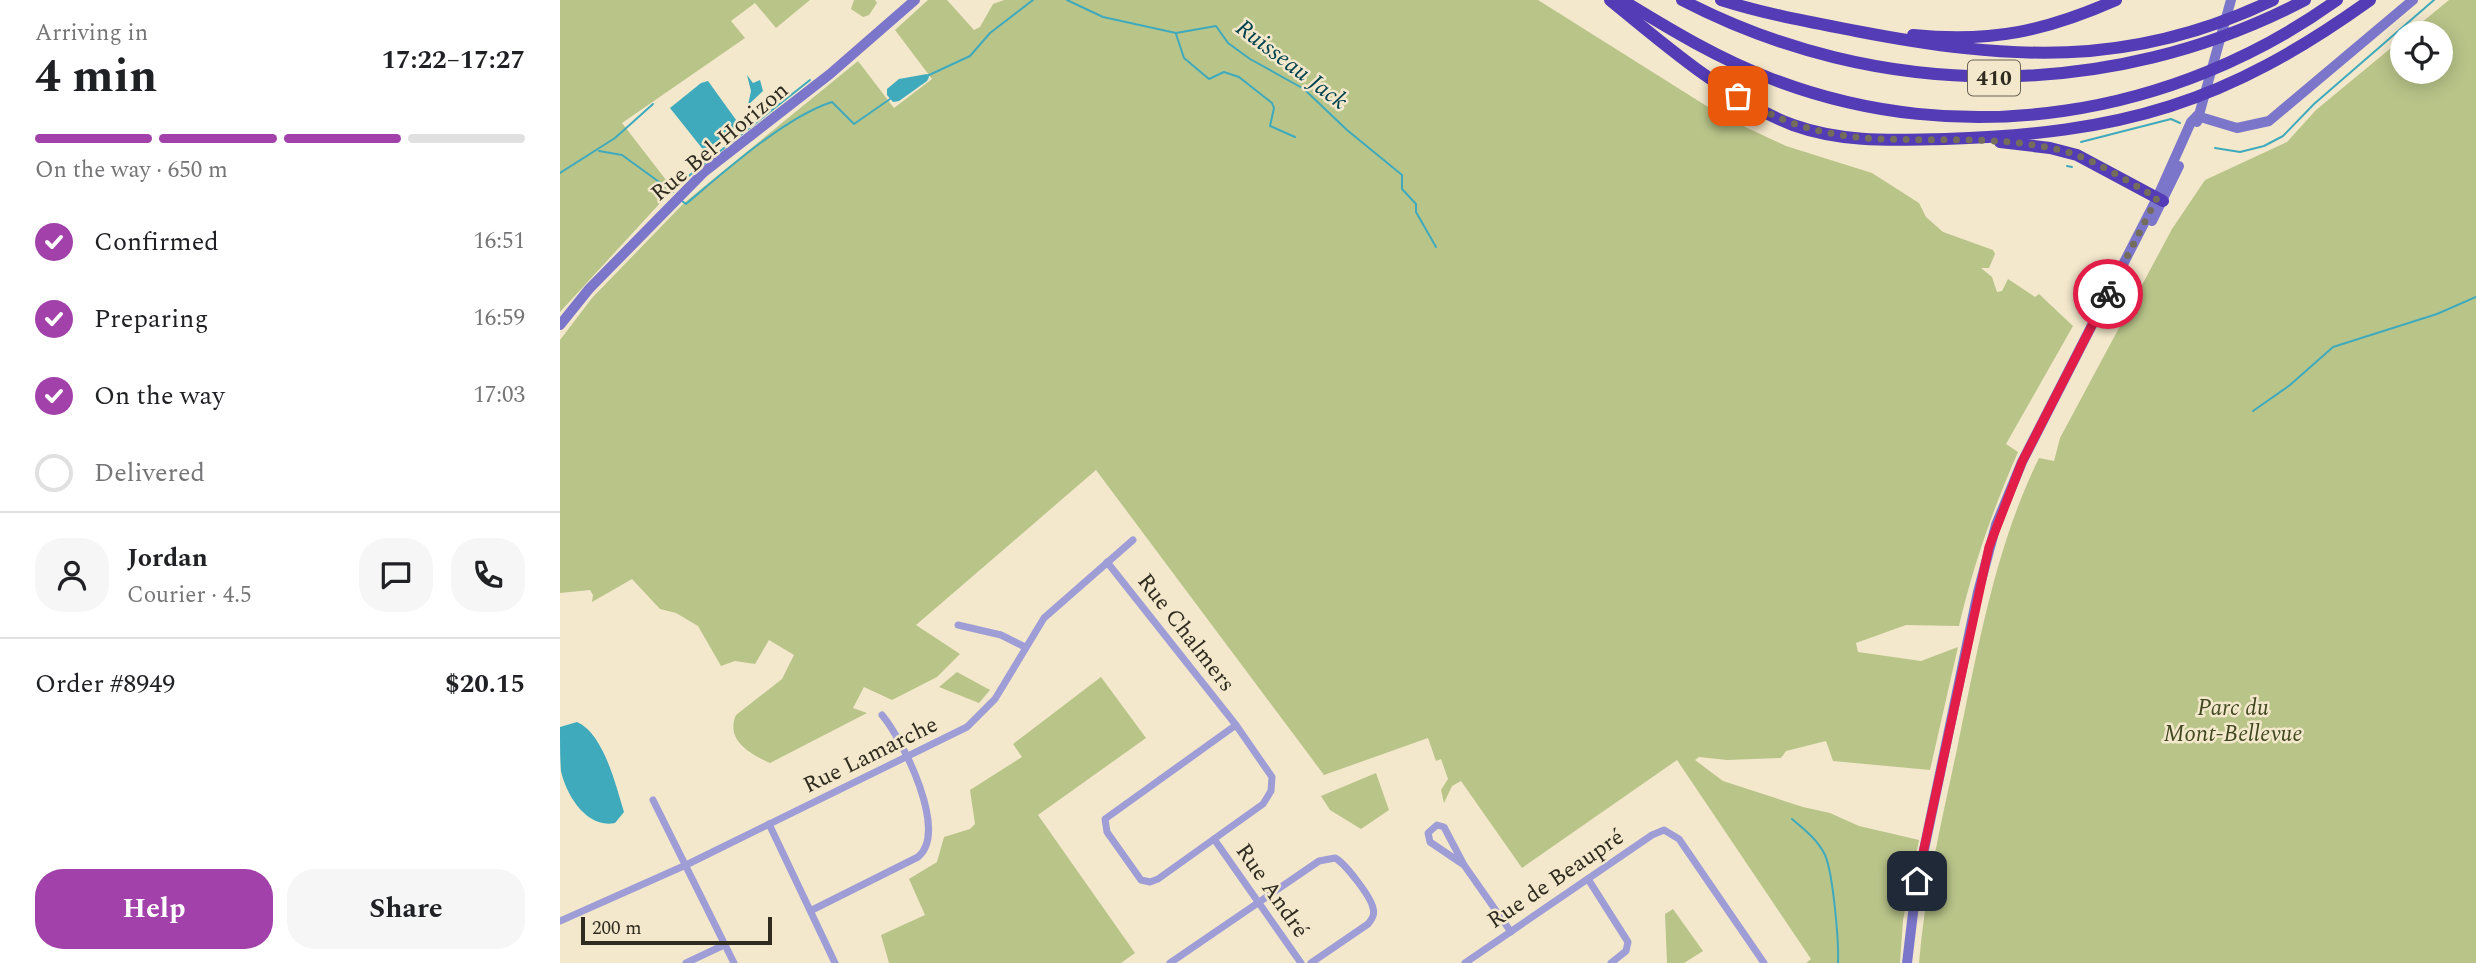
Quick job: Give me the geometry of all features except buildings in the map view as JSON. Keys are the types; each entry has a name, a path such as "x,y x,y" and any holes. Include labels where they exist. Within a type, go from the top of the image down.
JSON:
{"highway":[{"path":"1610,0 1738,96 1790,124 1857,139 1964,138 2078,129 2137,117 2186,103 2289,55 2370,0"},
{"name":"410","path":"1622,0 1720,57 1802,90 1891,111 1980,118 2083,109 2175,86 2253,53 2337,0"},
{"name":"410","path":"1682,0 1760,36 1834,58 1922,74 1998,78 2062,74 2150,59 2222,37 2305,0"},
{"path":"1721,0 1828,26 1964,50 2058,54 2165,38 2223,21 2273,0"},
{"path":"1828,26 1948,38 1997,37 2058,23 2116,0"},
{"path":"1964,138 2068,152 2095,163 2160,199"}],"street":[{"name":"Rue Bel-Horizon","path":"560,325 589,289 704,172 830,74 915,0"},
{"path":"2198,112 2237,128 2269,121 2413,0"},
{"path":"1907,963 1916,888 1986,557 2016,476 2160,199 2191,122 2198,112 2231,3"},
{"name":"Rue Lamarche","path":"560,921 686,865 959,732 982,714 995,699 1025,647 1052,610 1133,540"},
{"name":"Rue Chalmers","path":"1107,562 1236,725 1270,771 1271,791 1257,809 1158,879 1145,881 1130,866 1104,823 1108,815 1236,725"},
{"path":"958,625 1001,635 1025,647"},
{"path":"812,910 918,857 927,848 930,829 907,758 882,715"},
{"path":"653,800 734,963"},
{"path":"769,824 835,963"},
{"path":"1464,865 1430,842 1429,830 1437,825 1444,827 1464,865 1510,932"},
{"name":"Rue de Beaupré","path":"1465,963 1656,832 1668,831 1679,839 1761,962"},
{"name":"Rue André","path":"1214,839 1301,963"},
{"path":"1170,963 1325,858 1335,858 1344,864 1373,905 1374,915 1368,923 1311,963"},
{"path":"1588,879 1628,942 1626,951 1611,963"},
{"path":"686,963 724,945"}],"green space":[{"path":"560,0 810,0 776,28 755,3 731,21 745,38 622,123 673,189 560,312"},
{"path":"854,0 875,0 877,3 869,15 863,17 851,9"},
{"path":"928,0 947,0 974,30 980,27 993,4 1004,0 1538,0 1724,117 1786,146 1872,173 1919,203 1926,217 1943,232 1993,250 1995,254 1989,268 1981,268 1992,277 1997,292 2002,291 2008,279 2035,297 2039,294 2073,326 2006,444 2018,452 1984,538 1959,626 1906,625 1856,643 1858,652 1921,661 1958,647 1930,770 1833,761 1826,741 1786,751 1781,758 1727,760 1699,757 1695,760 1723,781 1830,813 1859,826 1919,840 1903,920 1900,963 1806,963 1811,959 1677,760 1522,868 1461,781 1452,786 1444,803 1441,790 1448,779 1441,759 1436,761 1428,738 1324,775 1096,470 916,625 960,654 937,677 892,700 864,687 853,708 867,713 770,763 741,745 733,724 736,715 782,679 794,655 769,640 755,664 735,661 721,666 698,626 676,613 660,609 632,579 592,602 593,595 590,590 560,593 560,340 592,298 684,203 858,61 894,108 932,79 895,30"},
{"name":"Parc du Mont-Bellevue","path":"2449,0 2476,0 2476,963 1919,963 1935,855 1989,600 2010,528 2039,458 2054,461 2060,438 2172,229 2205,180 2287,142 2316,110 2390,49 2390,84 2453,84 2453,21 2424,21"},
{"path":"957,672 990,690 979,703 939,687"},
{"path":"1101,677 1146,738 1038,815 1135,953 1121,963 889,963 881,935 925,915 909,879 937,862 944,837 970,829 975,824 970,790 1022,757 1013,744"},
{"path":"1376,773 1389,810 1361,829 1330,810 1321,796"},
{"path":"1673,909 1703,951 1684,963 1667,963 1665,914"}],"water":[{"path":"927,74 927,81 899,101 893,102 887,95 887,89 899,79"},
{"path":"747,75 753,83 760,80 763,91 748,105 751,91"},
{"path":"708,81 739,124 705,152 670,108 701,83"},
{"path":"577,722 595,737 613,775 624,812 615,823 595,821 587,816 573,800 564,780 561,771 560,727"}],"waterway":[{"name":"Ruisseau Jack","path":"927,76 970,56 990,33 1033,0"},
{"name":"Ruisseau Jack","path":"1067,0 1103,17 1176,33 1216,26 1228,43 1250,59 1304,89 1347,130 1402,175 1402,189 1416,204 1416,212 1436,247"},
{"path":"2215,148 2240,152 2264,146 2283,136 2314,104 2434,0"},
{"path":"1176,34 1184,58 1209,79 1224,72 1239,77 1272,103 1274,108 1270,126 1295,137"},
{"path":"671,190 810,80"},
{"name":"Ruisseau Jack","path":"682,201 686,204 775,132 814,109 832,102 854,124 890,99"},
{"path":"560,173 615,138 653,104"},
{"path":"2081,142 2171,119 2180,123"},
{"name":"Ruisseau Jack","path":"599,151 622,155 673,192"},
{"path":"2067,166 2072,167"},
{"path":"2253,411 2290,385 2333,347 2437,314 2476,297"},
{"path":"1792,819 1819,844 1828,864 1835,908 1838,963"}],"way so far":[{"path":"1738,96 1790,124 1837,137 1864,140 1964,138 2037,146 2068,152 2100,166 2157,198 2108,294"}],"route":[{"path":"1917,881 1975,601 1989,547 2022,462 2108,294"}]}
